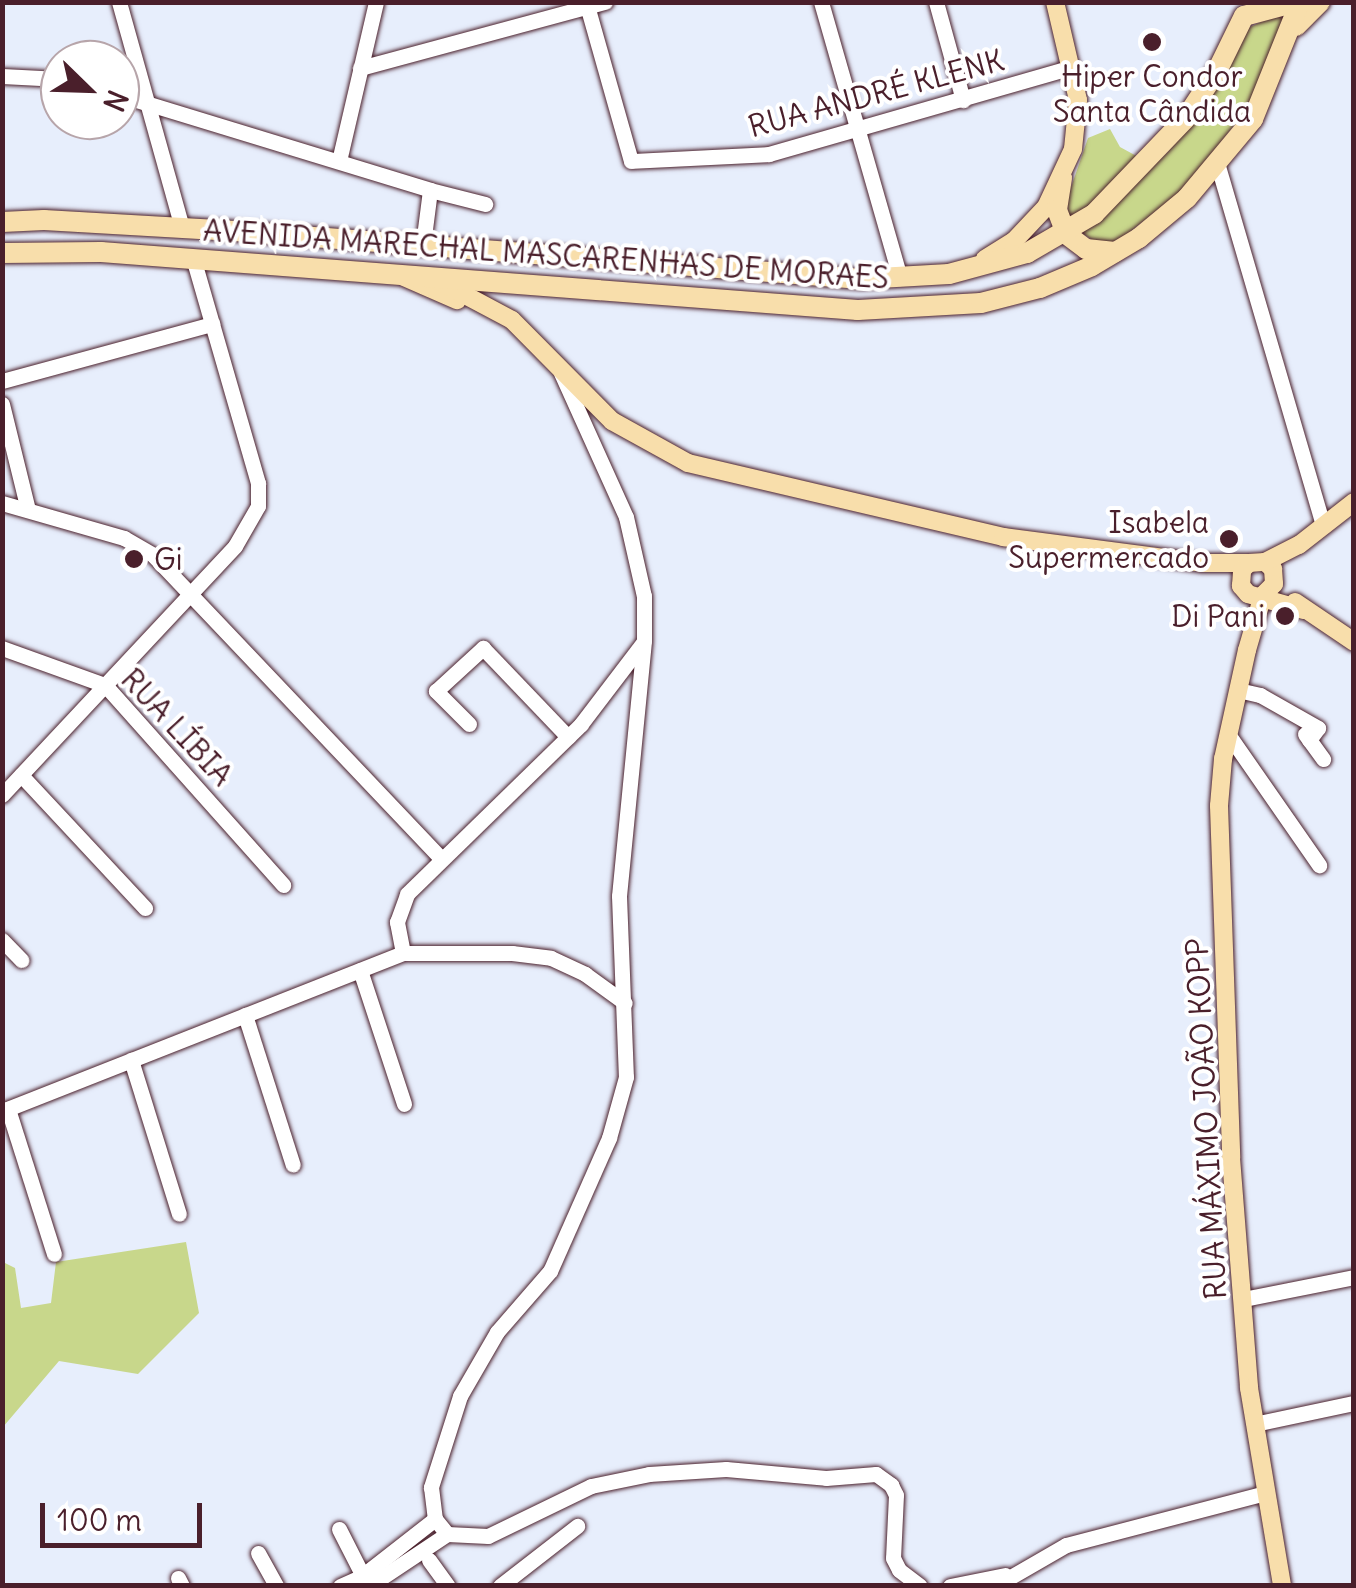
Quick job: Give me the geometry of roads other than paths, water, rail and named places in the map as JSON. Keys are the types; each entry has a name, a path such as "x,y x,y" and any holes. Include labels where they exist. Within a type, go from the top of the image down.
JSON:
{"highway":[{"path":"1246,9 1298,2"},
{"name":"AVENIDA MARECHAL MASCARENHAS DE MORAES","path":"2,253 101,252 834,309 918,310 1010,297 1070,276 1116,252 1165,218 1218,166 1253,119 1298,2"},
{"path":"1288,36 1320,2"},
{"name":"AVENIDA MARECHAL MASCARENHAS DE MORAES","path":"2,222 182,228 900,278 949,274 1009,260 1066,234 1126,186 1176,130 1218,69 1246,9"},
{"path":"1062,178 1057,210 1066,234 1086,249 1116,252"},
{"path":"101,252 112,224"},
{"path":"182,228 201,259"},
{"path":"366,240 430,276"},
{"path":"541,284 556,279 562,255"}],"main road":[{"path":"949,274 1014,241 1046,207 1062,178 1078,127 1073,67 1055,2"},
{"path":"398,274 441,296 478,304"},
{"path":"430,276 527,330 620,428 688,463 967,530 1266,569 1304,610"},
{"path":"1251,592 1266,569 1354,502"},
{"path":"1202,563 1251,592 1304,610 1354,642"},
{"name":"RUA MÁXIMO JOÃO KOPP","path":"1266,569 1242,570 1251,592 1248,650 1228,734 1219,827 1231,1158 1254,1424 1282,1586"}],"street":[{"path":"120,2 182,228"},
{"path":"339,161 376,2"},
{"path":"360,68 605,2"},
{"path":"822,2 900,278"},
{"path":"936,2 963,100"},
{"name":"RUA ANDRÉ KLENK","path":"587,5 631,160 748,157 858,131 1073,67"},
{"path":"2,76 40,78"},
{"path":"140,101 485,204"},
{"path":"1218,166 1323,526"},
{"path":"424,244 430,190"},
{"path":"2,795 244,535 258,506 258,483 212,324 201,259"},
{"path":"2,381 212,324"},
{"path":"447,1534 435,1519 431,1488 460,1396 484,1351 550,1271 609,1138 626,1076 621,859 644,640 644,596 631,531 559,368"},
{"path":"2,404 28,510"},
{"path":"2,503 139,545 191,593 441,858"},
{"path":"403,954 397,922 401,903 441,858 568,737 644,640"},
{"name":"RUA LÍBIA","path":"2,648 106,685 283,886"},
{"path":"468,724 436,691 483,648 568,737"},
{"path":"1238,690 1260,695 1318,728 1309,740 1323,759"},
{"path":"1228,734 1319,865"},
{"path":"21,775 145,908"},
{"path":"2,940 21,960"},
{"path":"54,1254 5,1110 403,954 512,953 551,958 585,974 624,1003"},
{"path":"360,970 404,1104"},
{"path":"245,1015 293,1165"},
{"path":"131,1060 179,1214"},
{"path":"1244,1299 1354,1277"},
{"path":"1254,1424 1354,1403"},
{"path":"407,1551 447,1534 488,1536 574,1494 624,1476 726,1469 826,1478 876,1474 896,1495 893,1558 899,1570 920,1586"},
{"path":"995,1586 1066,1545 1266,1493"},
{"path":"340,1586 378,1580 435,1519"},
{"path":"500,1586 577,1526"},
{"path":"339,1529 365,1581"},
{"path":"258,1552 276,1586"},
{"path":"429,1560 448,1586"},
{"path":"950,1586 1010,1580"}],"place":[{"name":"Hiper Condor Santa Cândida","path":"1152,42"},
{"name":"Isabela Supermercado","path":"1229,539"},
{"name":"Gi","path":"134,559"},
{"name":"Di Pani","path":"1285,616"}]}
